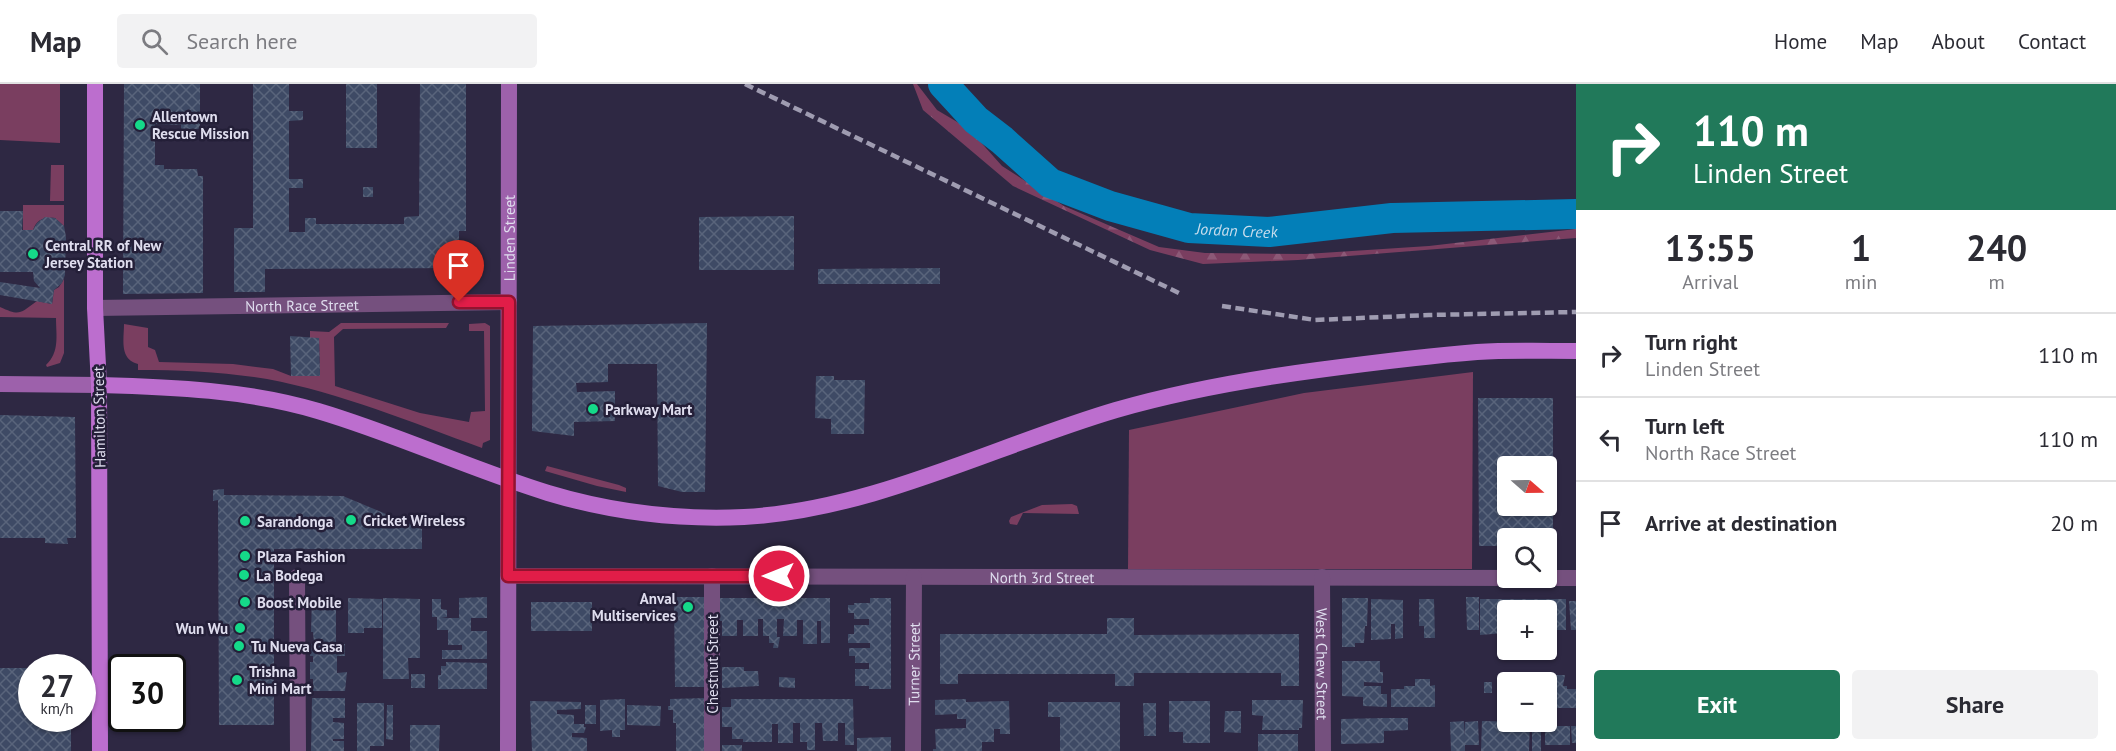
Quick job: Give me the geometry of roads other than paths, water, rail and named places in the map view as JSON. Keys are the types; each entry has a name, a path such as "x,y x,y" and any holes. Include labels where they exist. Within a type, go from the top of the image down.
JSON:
{"main road":[{"name":"Hamilton Street","path":"95,84 100,751"},
{"name":"Linden Street","path":"508,751 509,84"},
{"path":"0,384 99,385 221,392 304,408 399,438 508,480 550,493 636,512 713,518 778,514 829,505 882,491 1118,410 1250,379 1415,357 1481,352 1576,351"}],"street":[{"name":"North Race Street","path":"95,308 509,302"},
{"name":"North 3rd Street","path":"508,576 1576,578"},
{"name":"Chestnut Street","path":"712,576 712,751"},
{"path":"297,577 298,751"},
{"name":"Turner Street","path":"913,751 914,577"},
{"name":"West Chew Street","path":"1322,577 1323,751"}],"waterway":[{"name":"Jordan Creek","path":"943,84 976,120 1050,183 1110,206 1189,228 1269,232 1392,218 1576,214"}],"railway":[{"path":"745,84 1181,294"},
{"path":"1222,306 1315,320 1576,312"}],"place":[{"name":"Allentown Rescue Mission","path":"140,125"},
{"name":"Central RR of New Jersey Station","path":"33,254"},
{"name":"Parkway Mart","path":"593,409"},
{"name":"Cricket Wireless","path":"351,520"},
{"name":"Sarandonga","path":"245,521"},
{"name":"Plaza Fashion","path":"245,556"},
{"name":"La Bodega","path":"244,575"},
{"name":"Boost Mobile","path":"245,602"},
{"name":"Anval Multiservices","path":"688,607"},
{"name":"Wun Wu","path":"240,628"},
{"name":"Tu Nueva Casa","path":"239,646"},
{"name":"Trishna Mini Mart","path":"237,680"}]}
